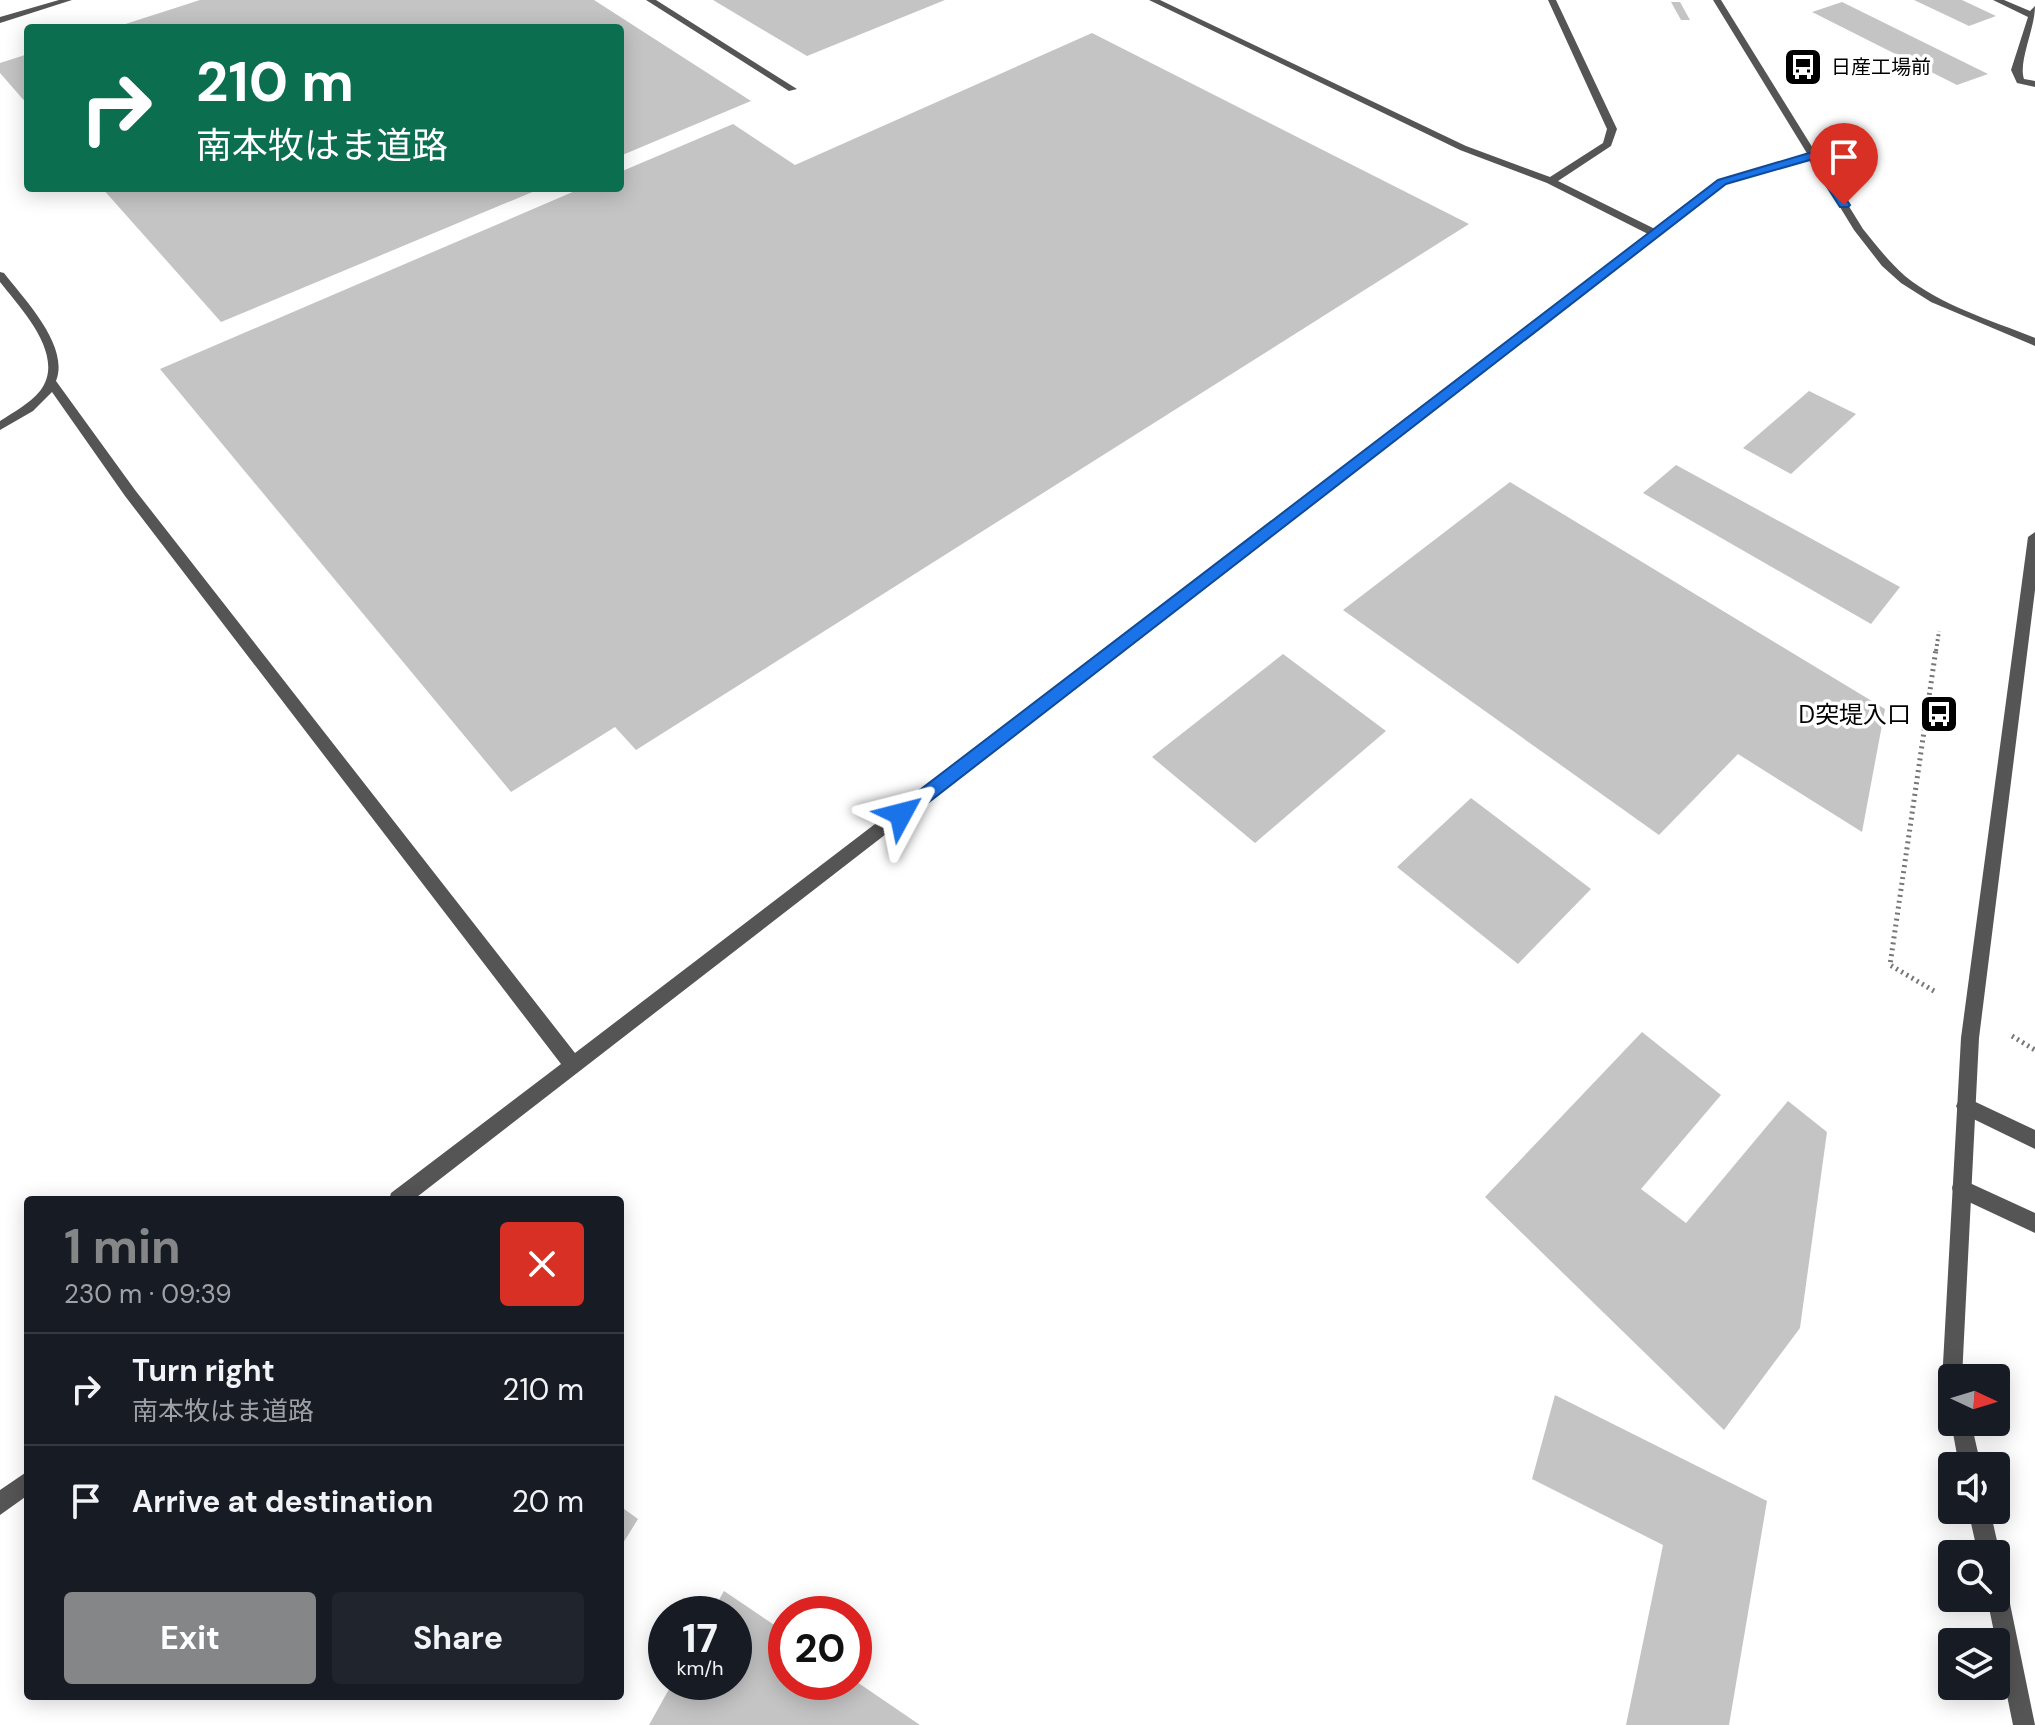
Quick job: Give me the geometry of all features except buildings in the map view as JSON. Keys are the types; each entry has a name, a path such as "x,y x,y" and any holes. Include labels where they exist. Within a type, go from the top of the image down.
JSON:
{"street":[{"path":"0,20 68,0"},
{"path":"650,0 792,89"},
{"path":"1153,0 1463,148 1551,181 1655,233"},
{"path":"1551,181 1608,144 1612,129 1552,0"},
{"path":"1717,0 1859,230 1879,255 1906,281 1942,302 2035,342"},
{"path":"1997,0 2034,13 2016,70 2020,81 2035,84"},
{"path":"403,1196 1722,182 1813,155"},
{"path":"0,275 49,339 57,363 51,382 28,410 0,426"},
{"path":"51,382 130,493 574,1066"},
{"path":"1953,1364 1970,1038 2035,537"},
{"path":"1965,1106 2035,1140"},
{"path":"1961,1188 2035,1223"},
{"path":"0,1504 24,1485"},
{"path":"2001,1612 2025,1725"}],"path":[{"path":"1939,631 1890,965 1943,996"},
{"path":"2009,1035 2035,1050"}],"place":[{"name":"日産工場前","path":"1803,67"},
{"name":"D突堤入口","path":"1939,714"}],"route":[{"path":"901,814 1722,182 1813,155 1844,205"}]}
